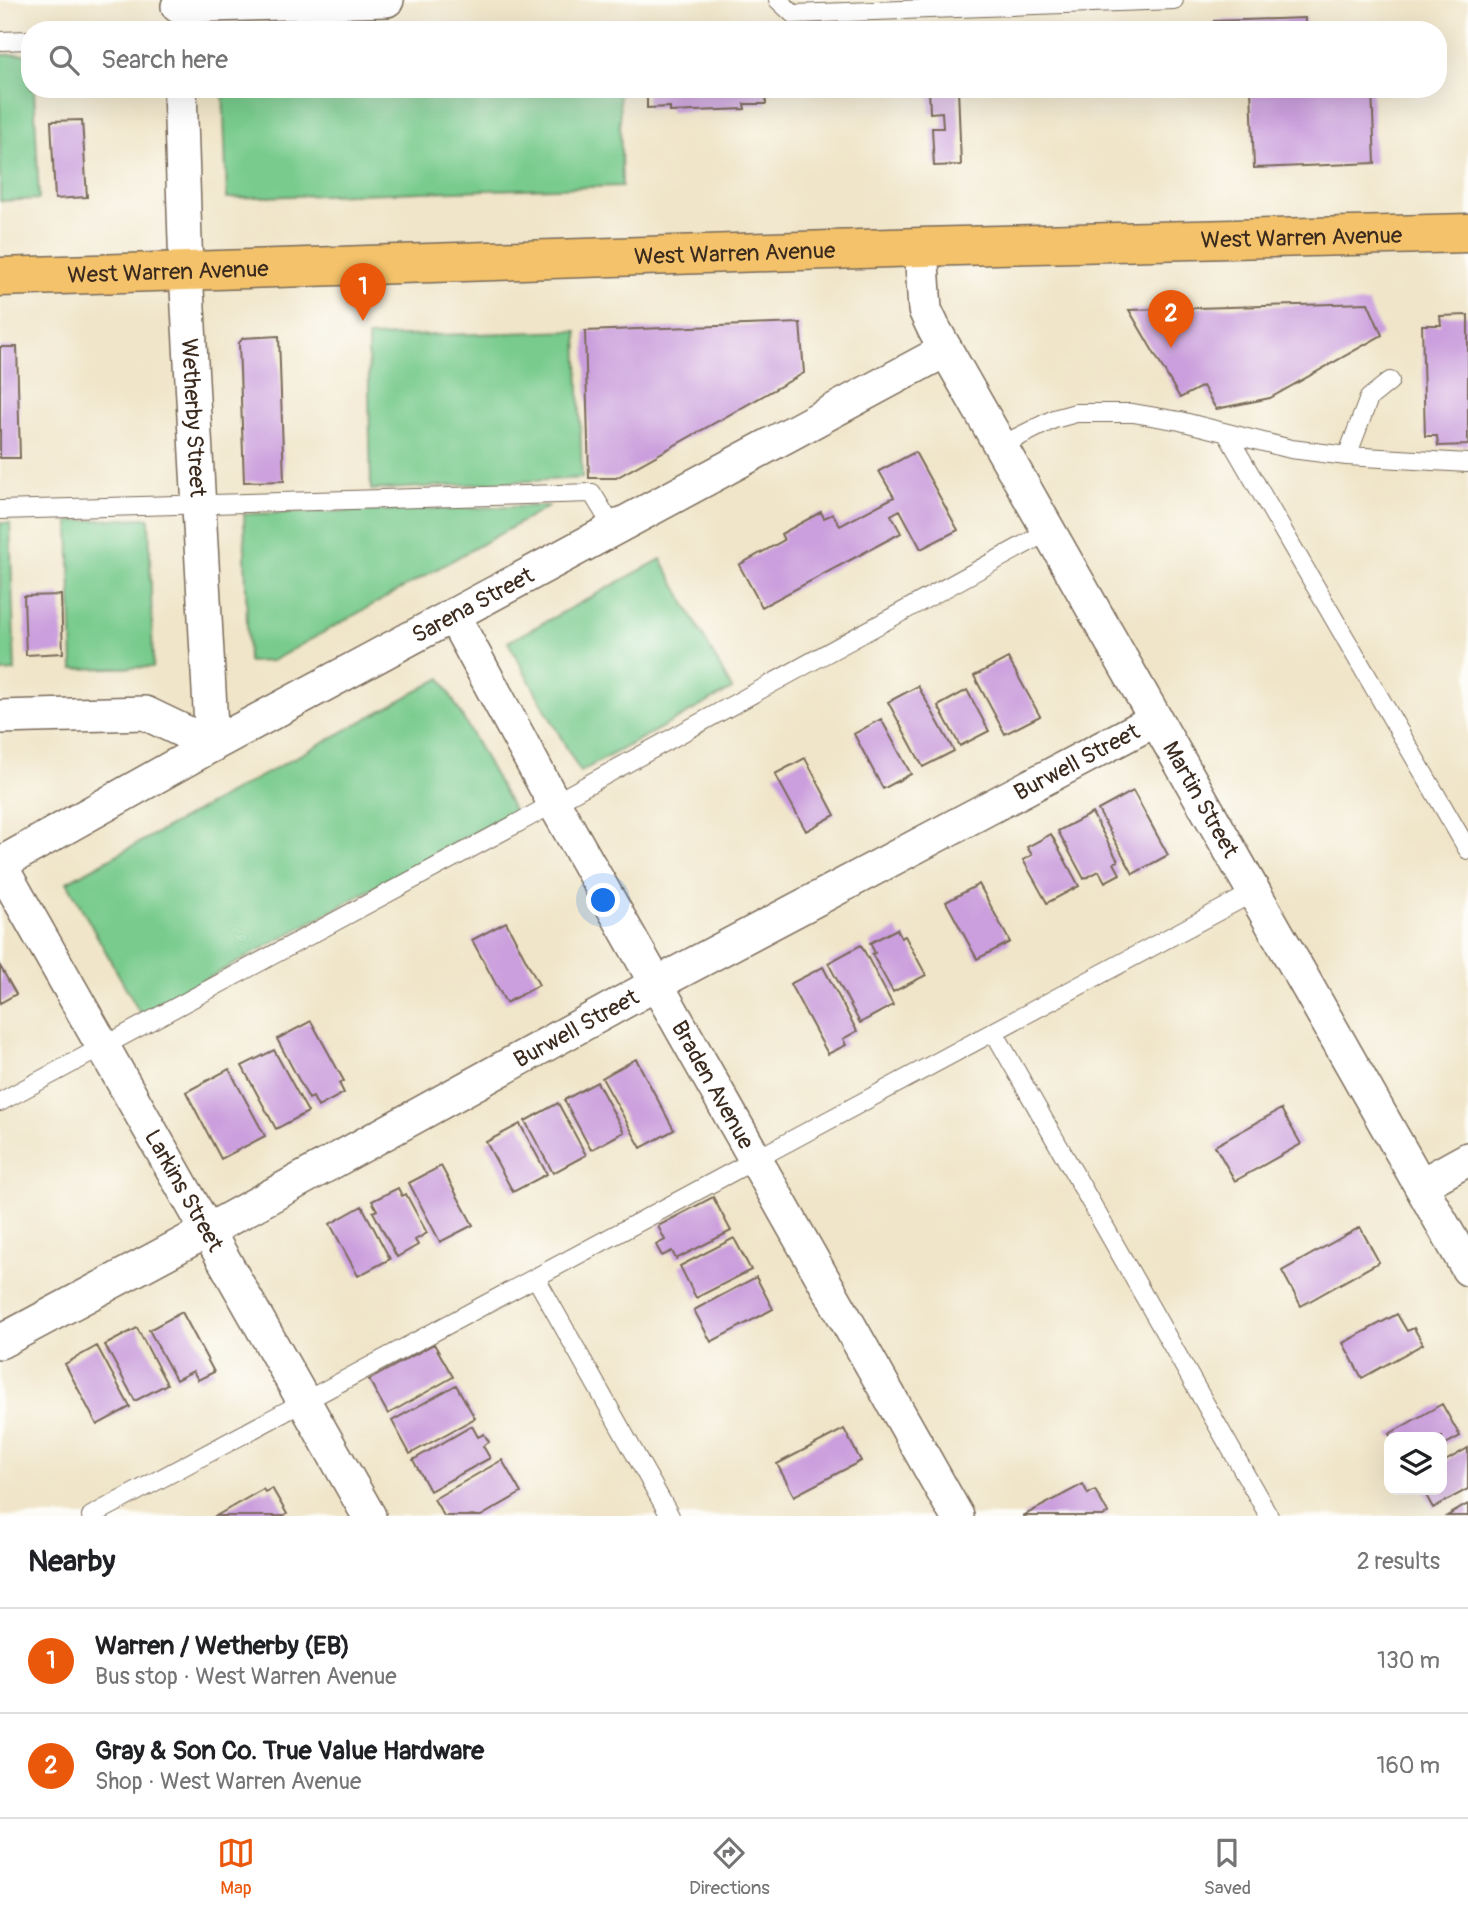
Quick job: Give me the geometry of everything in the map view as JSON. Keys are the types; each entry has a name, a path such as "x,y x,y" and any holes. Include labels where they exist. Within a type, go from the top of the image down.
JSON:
{"main road":[{"name":"West Warren Avenue","path":"0,277 921,247 1468,233"}],"street":[{"path":"178,12 296,1 387,0"},
{"name":"Wetherby Street","path":"180,98 186,271 212,745"},
{"name":"Martin Street","path":"921,247 925,310 946,350 1468,1269"},
{"name":"Sarena Street","path":"0,865 212,745 946,350"},
{"name":"Braden Avenue","path":"453,615 554,803 957,1516"},
{"path":"0,718 145,713 212,745"},
{"name":"Burwell Street","path":"0,1342 656,984 1155,720"},
{"name":"Larkins Street","path":"0,865 369,1516"},
{"path":"1421,1185 1468,1159"}],"lane":[{"path":"778,0 793,14 1174,0"},
{"path":"0,41 21,40"},
{"path":"1347,456 1369,398 1390,381"},
{"path":"1002,445 1054,419 1076,413 1133,413 1180,421 1291,449 1347,456 1468,463"},
{"path":"1227,434 1468,850"},
{"path":"0,510 592,493 614,529"},
{"path":"0,1101 554,803 1049,531"},
{"path":"91,1516 1254,892"},
{"path":"994,1032 1269,1516"},
{"path":"536,1278 670,1516"}],"green space":[{"path":"21,54 21,98 34,98 39,199 0,201 0,55"},
{"path":"223,98 619,98 622,186 227,198"},
{"path":"577,331 582,478 371,490 368,337"},
{"path":"550,506 272,661 248,662 244,514"},
{"path":"149,518 153,667 73,669 69,521"},
{"path":"0,523 10,523 15,671 0,672"},
{"path":"661,559 732,689 580,772 508,642"},
{"path":"441,678 514,811 141,1015 67,882"}],"building":[{"path":"1305,18 1305,21 1214,21"},
{"path":"647,98 766,98 766,104 744,104 745,109 670,112 670,107 647,108"},
{"path":"929,98 958,98 961,165 934,166 932,128 943,128 942,112 930,113"},
{"path":"1251,98 1372,98 1375,163 1254,168"},
{"path":"82,120 87,197 55,199 51,121"},
{"path":"1368,303 1382,335 1270,398 1216,409 1203,386 1180,398 1129,310"},
{"path":"1468,315 1468,445 1438,446 1437,436 1425,436 1422,325 1441,325 1440,316"},
{"path":"800,323 804,373 616,478 589,478 585,331"},
{"path":"279,336 284,481 244,482 239,343 243,338"},
{"path":"0,347 17,347 20,458 0,458"},
{"path":"915,452 958,530 921,549 900,510 891,515 901,533 762,607 739,565 784,540 781,534 821,512 824,518 833,514 840,526 894,497 879,471"},
{"path":"61,595 63,653 26,655 24,596"},
{"path":"1008,658 1040,716 1005,734 974,676"},
{"path":"918,686 954,751 923,767 888,702"},
{"path":"967,690 989,731 960,746 938,706"},
{"path":"881,719 911,774 883,789 854,734"},
{"path":"805,758 835,815 806,831 775,774"},
{"path":"1133,791 1168,855 1133,874 1098,810"},
{"path":"1092,813 1118,861 1114,863 1120,874 1105,882 1099,871 1084,879 1058,831"},
{"path":"1051,834 1079,886 1047,903 1023,860 1032,855 1027,847"},
{"path":"979,884 1010,942 977,959 946,902"},
{"path":"506,922 539,985 506,1003 472,940"},
{"path":"897,929 901,938 905,936 926,975 893,992 872,954 875,953 870,943"},
{"path":"861,945 893,1005 860,1023 828,963"},
{"path":"0,966 16,994 0,1003"},
{"path":"823,967 857,1031 843,1039 846,1045 828,1054 790,984"},
{"path":"311,1021 344,1081 339,1083 344,1093 318,1107 313,1097 309,1099 277,1039"},
{"path":"274,1050 308,1112 276,1129 242,1066"},
{"path":"636,1059 674,1130 641,1148 602,1078"},
{"path":"229,1069 265,1136 221,1159 186,1092"},
{"path":"597,1082 624,1132 591,1150 564,1100"},
{"path":"558,1103 586,1155 553,1173 525,1121"},
{"path":"1281,1109 1301,1144 1235,1181 1215,1146"},
{"path":"520,1124 547,1174 513,1192 486,1142"},
{"path":"441,1166 473,1225 440,1242 409,1183"},
{"path":"398,1188 402,1196 406,1194 427,1233 415,1240 418,1245 397,1257 373,1212 377,1210 372,1201"},
{"path":"713,1197 731,1231 676,1259 672,1251 662,1256 656,1245 665,1240 658,1226"},
{"path":"362,1206 390,1259 358,1276 330,1224"},
{"path":"1360,1227 1379,1262 1301,1306 1282,1271"},
{"path":"734,1238 751,1270 696,1298 680,1266"},
{"path":"756,1277 773,1309 711,1342 694,1310"},
{"path":"182,1312 214,1372 198,1380 193,1371 176,1380 149,1330"},
{"path":"1397,1314 1407,1331 1414,1328 1423,1344 1362,1378 1343,1343"},
{"path":"137,1328 167,1384 135,1401 105,1345"},
{"path":"434,1344 453,1377 388,1414 369,1380"},
{"path":"97,1346 130,1407 97,1425 65,1364"},
{"path":"456,1385 475,1418 410,1454 392,1421"},
{"path":"1442,1404 1460,1436 1447,1443 1447,1432 1393,1432"},
{"path":"472,1426 478,1437 484,1434 489,1442 483,1446 490,1458 430,1491 413,1460"},
{"path":"844,1429 861,1461 794,1496 777,1464"},
{"path":"1468,1448 1468,1489 1433,1508 1426,1495 1447,1495 1447,1460"},
{"path":"502,1460 521,1493 481,1516 444,1516 434,1499"},
{"path":"1083,1484 1088,1494 1095,1490 1108,1513 1103,1516 1023,1516"},
{"path":"272,1488 287,1514 284,1516 216,1516 263,1489 265,1492"},
{"path":"1468,1504 1468,1516 1447,1516"}],"place":[{"name":"Warren / Wetherby (EB)","path":"363,321"},
{"name":"Gray & Son Co. True Value Hardware","path":"1171,348"}]}
